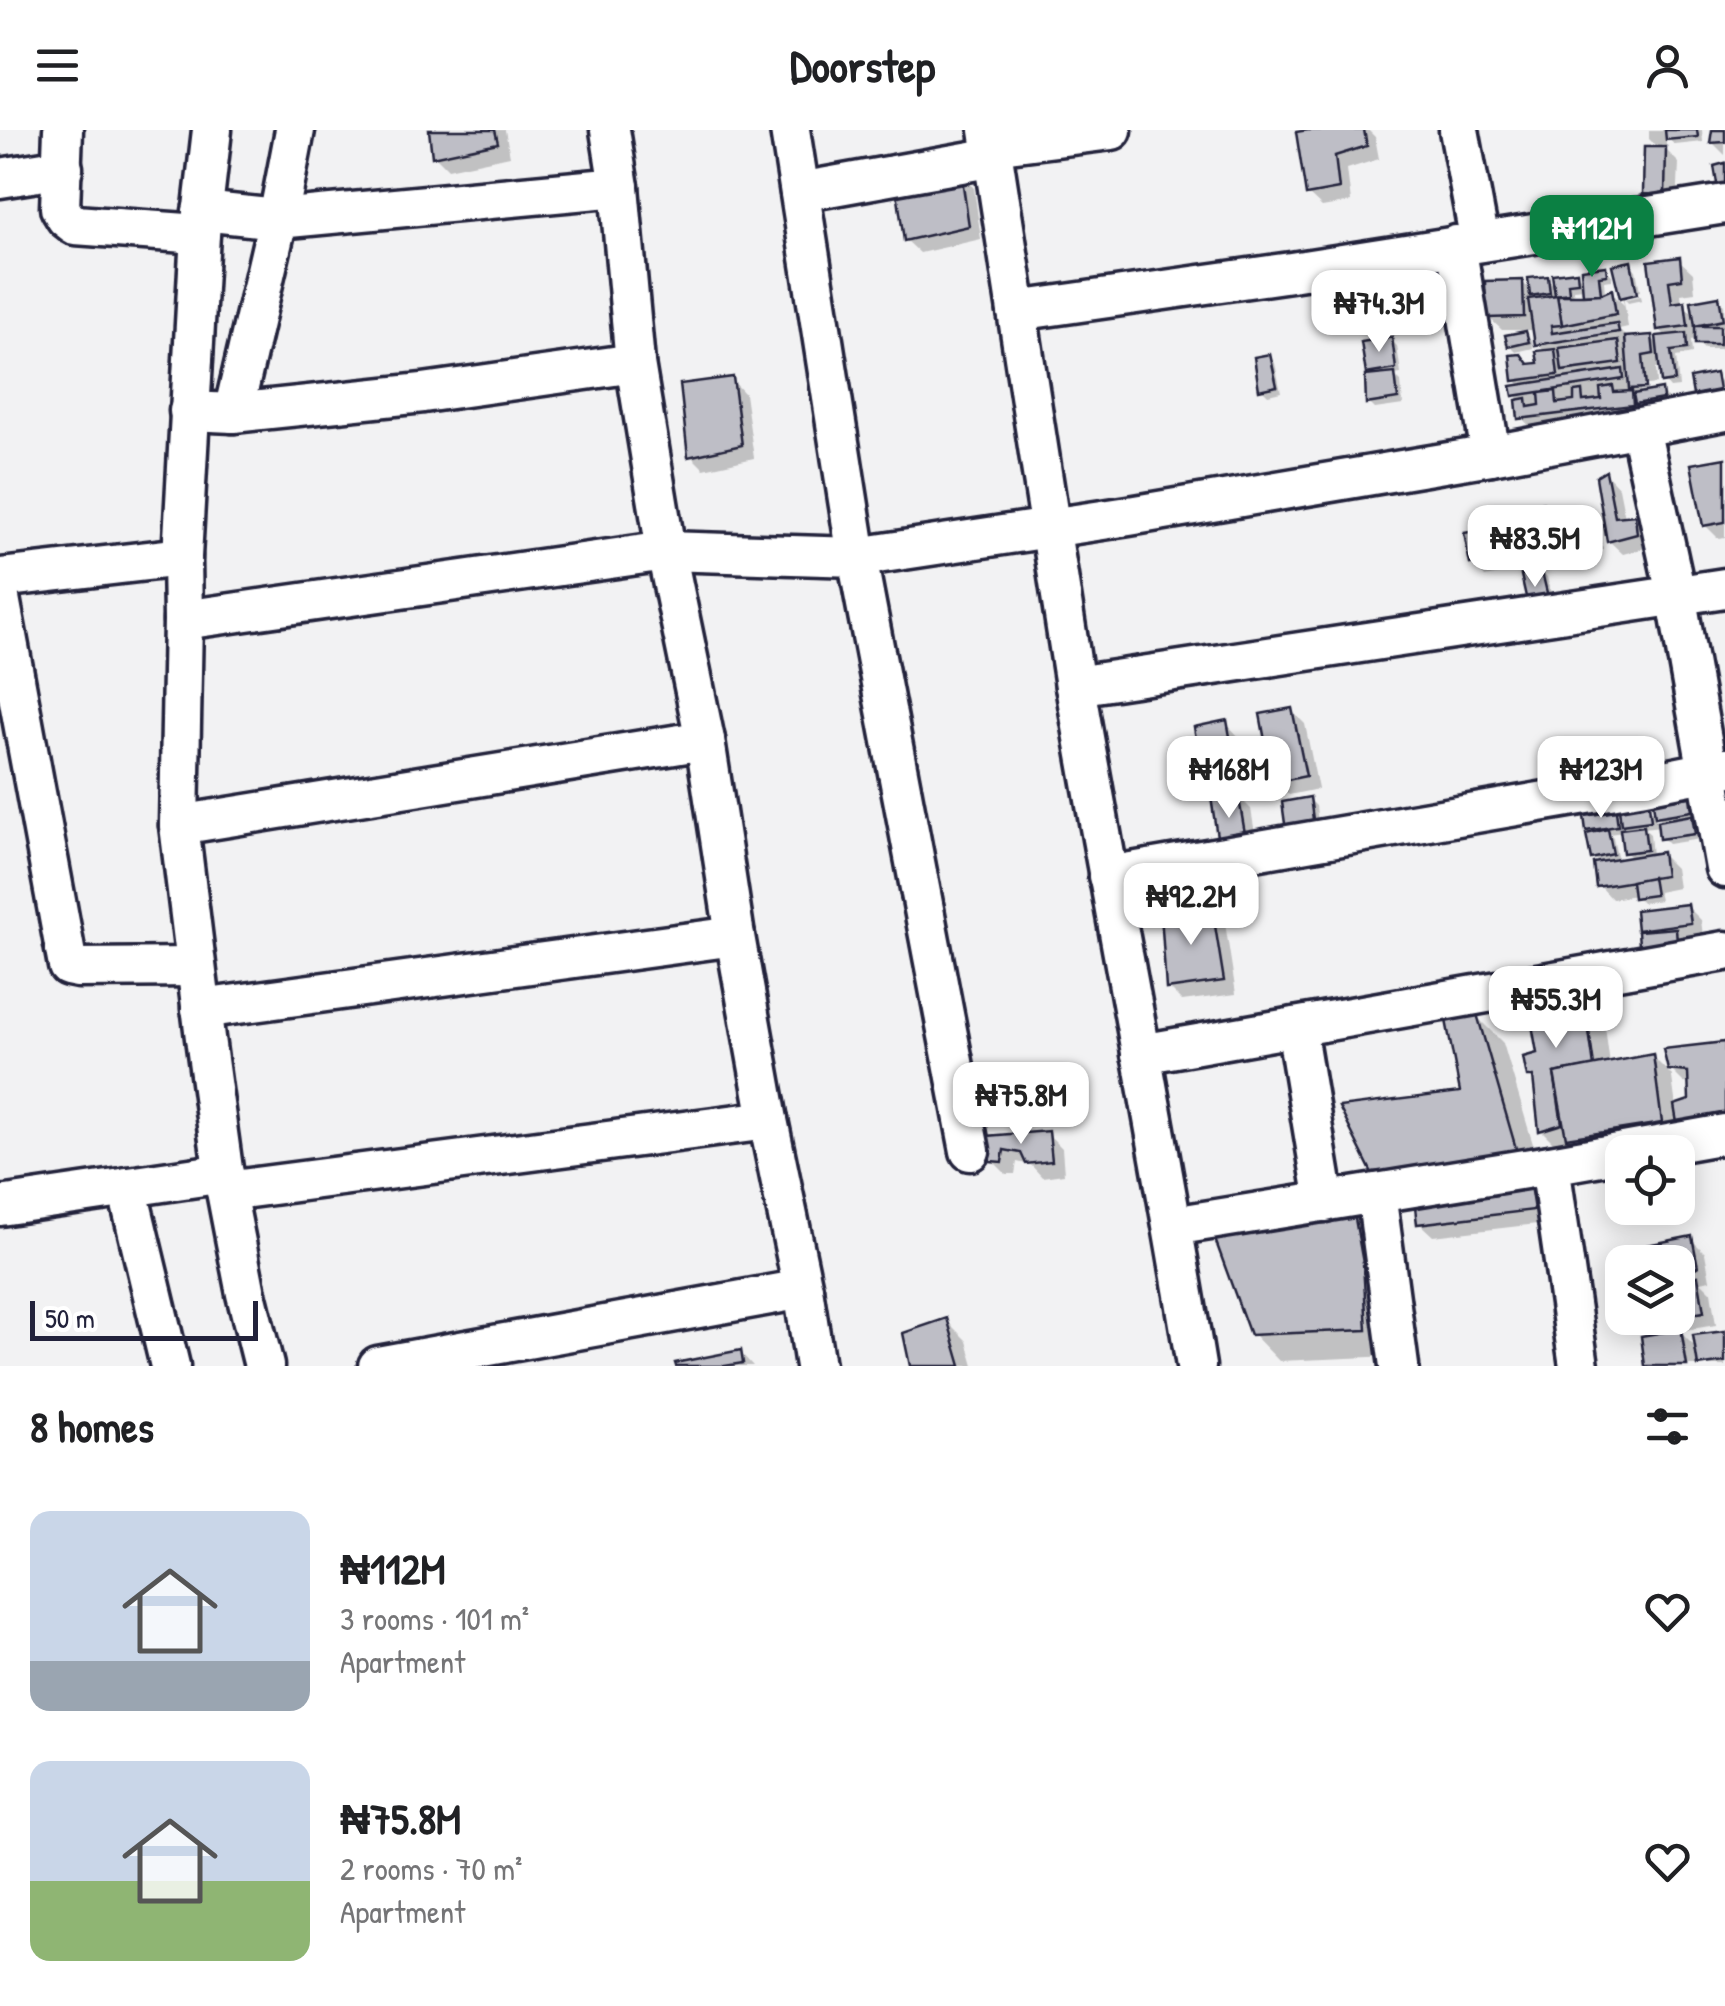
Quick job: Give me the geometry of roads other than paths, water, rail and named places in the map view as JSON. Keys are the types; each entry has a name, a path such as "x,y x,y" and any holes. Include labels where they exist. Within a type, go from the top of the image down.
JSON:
{"street":[{"path":"63,130 60,208 76,225 278,218 619,187"},
{"path":"212,130 201,223 182,558 179,825 225,1182 264,1366"},
{"path":"232,413 278,218 294,130"},
{"path":"610,130 619,187 634,363 815,1366"},
{"path":"790,130 856,556 970,1151"},
{"path":"800,192 991,144 1112,130"},
{"path":"1458,130 1491,455"},
{"path":"991,144 1075,686 1196,1366"},
{"path":"0,178 63,168"},
{"path":"1017,311 1725,204"},
{"path":"190,411 232,413 424,393 634,363"},
{"path":"183,620 666,552 856,556 1491,455 1725,411"},
{"path":"1640,428 1717,769 1725,868"},
{"path":"0,578 182,558"},
{"path":"1075,686 1725,588"},
{"path":"0,598 68,966 196,967"},
{"path":"179,825 705,740"},
{"path":"1108,876 1639,786 1717,769"},
{"path":"201,1009 735,936"},
{"path":"1141,1054 1725,951"},
{"path":"1296,1027 1325,1202"},
{"path":"0,1206 127,1188 225,1182 768,1120"},
{"path":"1173,1226 1725,1134"},
{"path":"1550,1166 1579,1366"},
{"path":"127,1188 170,1366"},
{"path":"1376,1193 1399,1366"},
{"path":"378,1366 510,1354 803,1289"}]}
